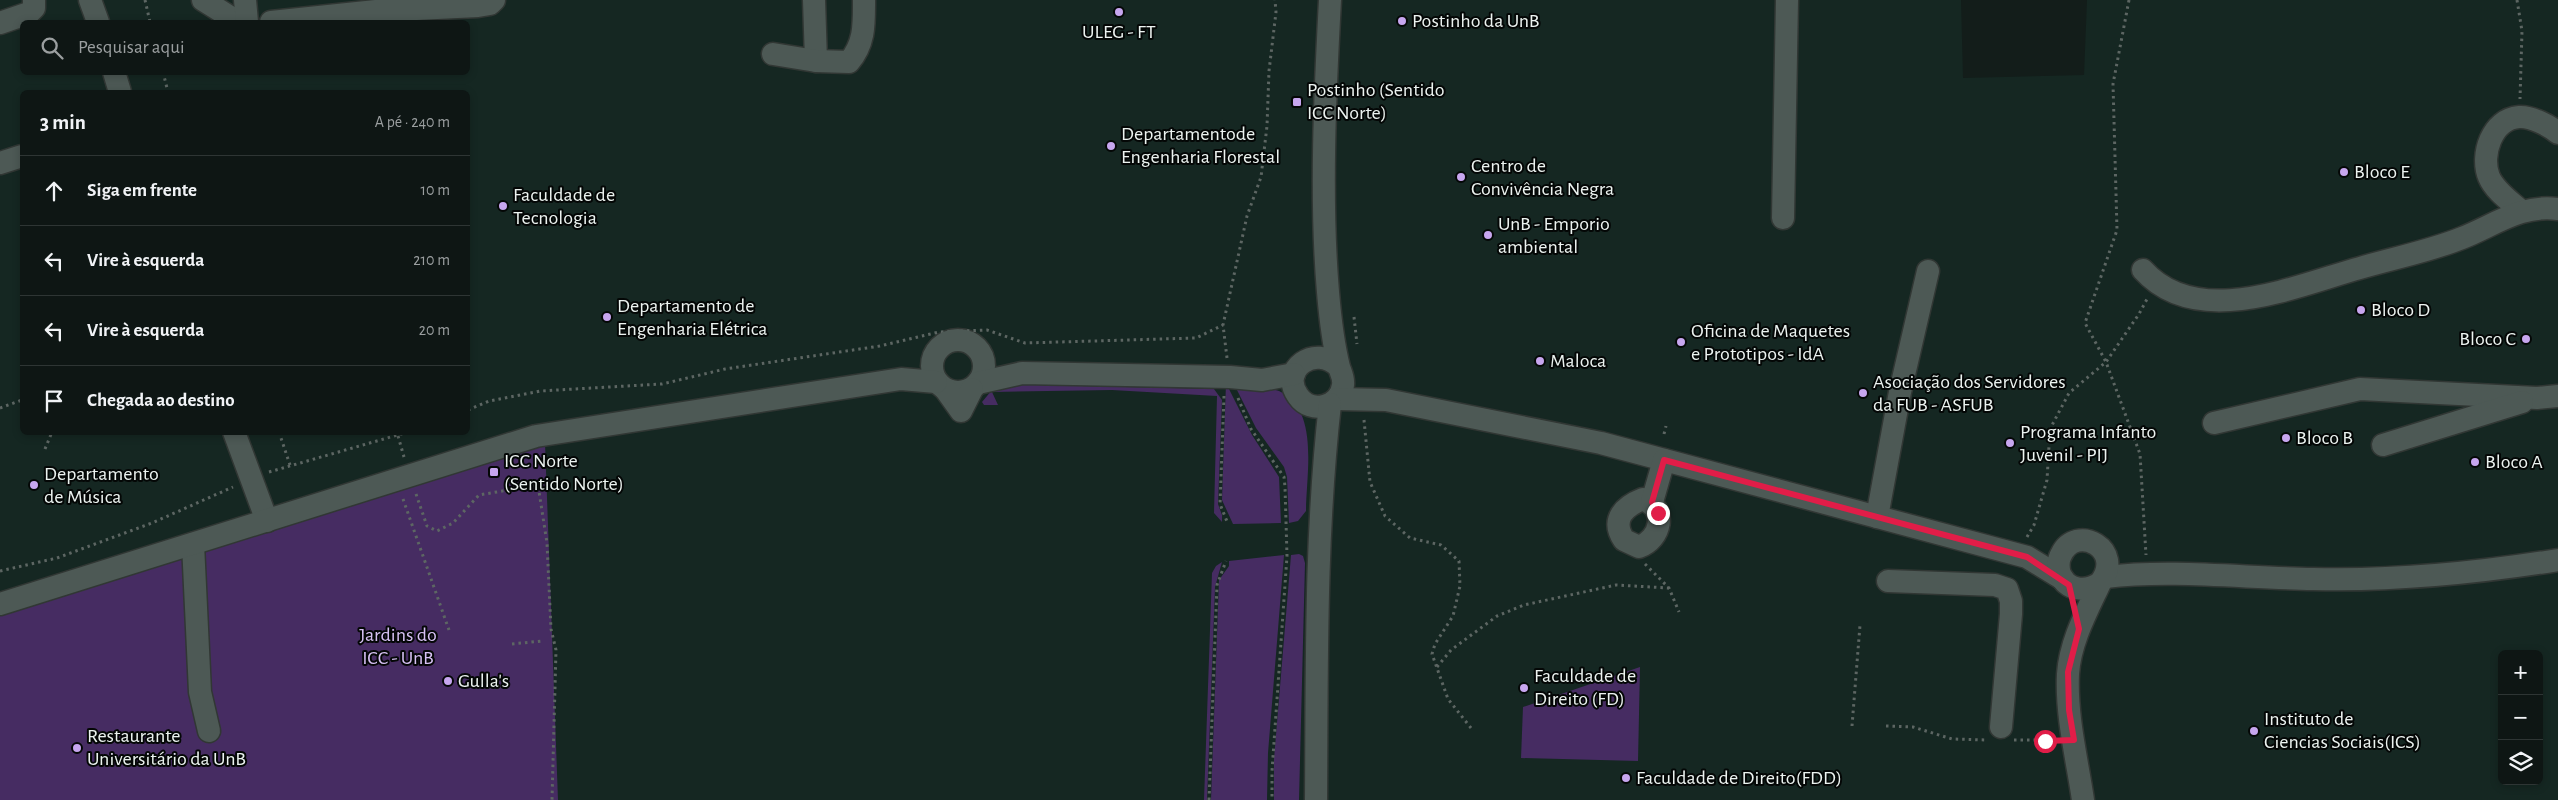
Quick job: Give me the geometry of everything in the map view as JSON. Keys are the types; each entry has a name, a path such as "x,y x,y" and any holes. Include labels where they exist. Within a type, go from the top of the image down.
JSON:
{"street":[{"path":"0,23 29,14 34,8 34,0"},
{"path":"92,0 97,20"},
{"path":"203,0 235,20"},
{"path":"245,0 248,20"},
{"path":"288,20 409,5 478,6 490,4 494,0"},
{"path":"814,0 816,61"},
{"path":"773,54 816,61 850,62 857,53 863,38 864,0"},
{"path":"1319,402 1344,383 1328,292 1325,186 1330,0"},
{"path":"1782,218 1787,0"},
{"path":"115,75 119,90"},
{"path":"2521,211 2501,193 2490,178 2486,164 2486,151 2494,132 2502,125 2520,117 2553,128 2558,133"},
{"path":"0,163 20,157"},
{"path":"2149,276 2179,295 2203,300 2245,301 2461,239 2521,211 2546,208 2558,209"},
{"path":"1877,517 1900,392 1928,271"},
{"path":"1318,356 1328,292"},
{"path":"901,379 934,355 944,344 960,340 975,346 984,361 984,369 975,386"},
{"path":"934,355 932,371 941,386"},
{"path":"1319,402 1294,390 1294,374 1303,361 1318,356 1326,358 1341,371 1386,400"},
{"path":"984,361 1022,373 1230,377 1262,380 1319,402 1386,400 1482,418 1660,458 2021,556 2066,582 2085,589 2102,580 2145,572 2357,580 2474,571 2558,560"},
{"path":"0,604 536,436 901,379 941,386 958,393 975,386 1022,373"},
{"path":"1262,380 1294,374"},
{"path":"2214,423 2360,389 2548,397"},
{"path":"2383,445 2548,397"},
{"path":"1316,800 1318,546 1322,469 1319,402"},
{"path":"235,435 268,521"},
{"path":"1648,501 1660,458"},
{"path":"2021,556 2064,549 2070,544 2086,540 2094,542 2105,553 2145,572"},
{"path":"193,544 200,692 209,731"},
{"path":"2064,549 2059,564 2079,629"},
{"path":"2083,800 2069,710 2068,672 2079,629 2107,569 2105,553"},
{"path":"1888,581 1995,584 2007,589 2011,602 2011,614 1999,736"}],"path":[{"path":"144,0 149,20"},
{"path":"1272,800 1272,771 1287,556 1285,487 1284,478 1251,429 1230,377 1223,325 1247,216 1261,177 1267,126 1276,12 1275,0"},
{"path":"2129,0 2113,84 2117,230 2085,323 2106,362 2140,454 2145,572"},
{"path":"2517,0 2522,31 2520,117"},
{"path":"164,75 168,90"},
{"path":"2021,556 2034,525 2046,480 2050,429 2069,393 2106,362 2139,314 2149,276"},
{"path":"1354,317 1357,346"},
{"path":"470,409 489,401 541,391 662,384 725,369 880,346 938,332 987,330 1025,343 1196,338 1223,325"},
{"path":"1228,524 1220,504 1224,386 1230,377"},
{"path":"1362,400 1370,482 1385,516 1410,538 1441,545 1459,561 1460,586 1453,616 1435,644 1432,654 1448,699 1471,728"},
{"path":"0,408 20,401"},
{"path":"1664,434 1666,426"},
{"path":"44,449 51,435"},
{"path":"280,435 290,465"},
{"path":"0,571 57,558 152,523 251,479 290,465 398,436 408,475 427,526 438,531 453,523 479,495 538,485 547,543 551,628 556,650 552,800"},
{"path":"403,499 449,630"},
{"path":"1209,800 1218,579 1226,561"},
{"path":"1643,562 1669,588 1679,612"},
{"path":"1437,667 1451,650 1497,616 1524,605 1616,585 1669,588"},
{"path":"1852,726 1860,625"},
{"path":"512,644 542,640"},
{"path":"1886,726 1913,726 1952,739 1999,736 2074,740"}],"shaded area":[{"path":"0,0 1961,0 1963,78 2084,75 2087,0 2558,0 2558,800 0,800"}],"green space":[{"path":"1226,383 1252,435 1279,477 1281,523 1233,524 1222,500"},
{"path":"997,384 1214,389 1222,400 1218,504 1222,515 1222,522 1214,513 1217,396 1112,390 992,392 998,405 984,405 982,402"},
{"path":"1234,384 1279,391 1292,400 1301,412 1306,427 1308,462 1306,511 1298,521 1289,523 1287,477 1284,467 1256,428"},
{"name":"Jardins do ICC - UnB","path":"545,443 558,800 0,800 0,604"},
{"path":"1299,554 1303,556 1305,563 1299,800 1274,800 1274,759 1291,555"},
{"path":"1284,555 1268,753 1267,800 1211,800 1219,580 1229,566 1229,561"},
{"path":"1222,562 1215,587 1207,800 1204,800 1212,573 1216,566"},
{"path":"1640,667 1638,761 1521,758 1523,707"}],"place":[{"name":"ULEG - FT","path":"1119,12"},
{"name":"Postinho da UnB","path":"1402,21"},
{"name":"Postinho (Sentido ICC Norte)","path":"1297,102"},
{"name":"Departamentode Engenharia Florestal","path":"1111,146"},
{"name":"Bloco E","path":"2344,172"},
{"name":"Centro de Convivência Negra","path":"1461,177"},
{"name":"Faculdade de Tecnologia","path":"503,206"},
{"name":"UnB - Emporio ambiental","path":"1488,235"},
{"name":"Bloco D","path":"2361,310"},
{"name":"Departamento de Engenharia Elétrica","path":"607,317"},
{"name":"Bloco C","path":"2526,339"},
{"name":"Oficina de Maquetes e Prototipos - IdA","path":"1681,342"},
{"name":"Maloca","path":"1540,361"},
{"name":"Asociação dos Servidores da FUB - ASFUB","path":"1863,393"},
{"name":"Bloco B","path":"2286,438"},
{"name":"Programa Infanto Juvenil - PIJ","path":"2010,443"},
{"name":"Bloco A","path":"2475,462"},
{"name":"ICC Norte (Sentido Norte)","path":"494,472"},
{"name":"Departamento de Música","path":"34,485"},
{"name":"Gulla's","path":"448,681"},
{"name":"Faculdade de Direito (FD)","path":"1524,688"},
{"name":"Instituto de Ciencias Sociais(ICS)","path":"2254,731"},
{"name":"Restaurante Universitário da UnB","path":"77,748"},
{"name":"Faculdade de Direito(FDD)","path":"1626,778"}],"route":[{"path":"1658,513 1652,502 1664,460 2027,557 2064,579 2069,585 2079,629 2068,672 2069,710 2074,740 2045,741"}]}
